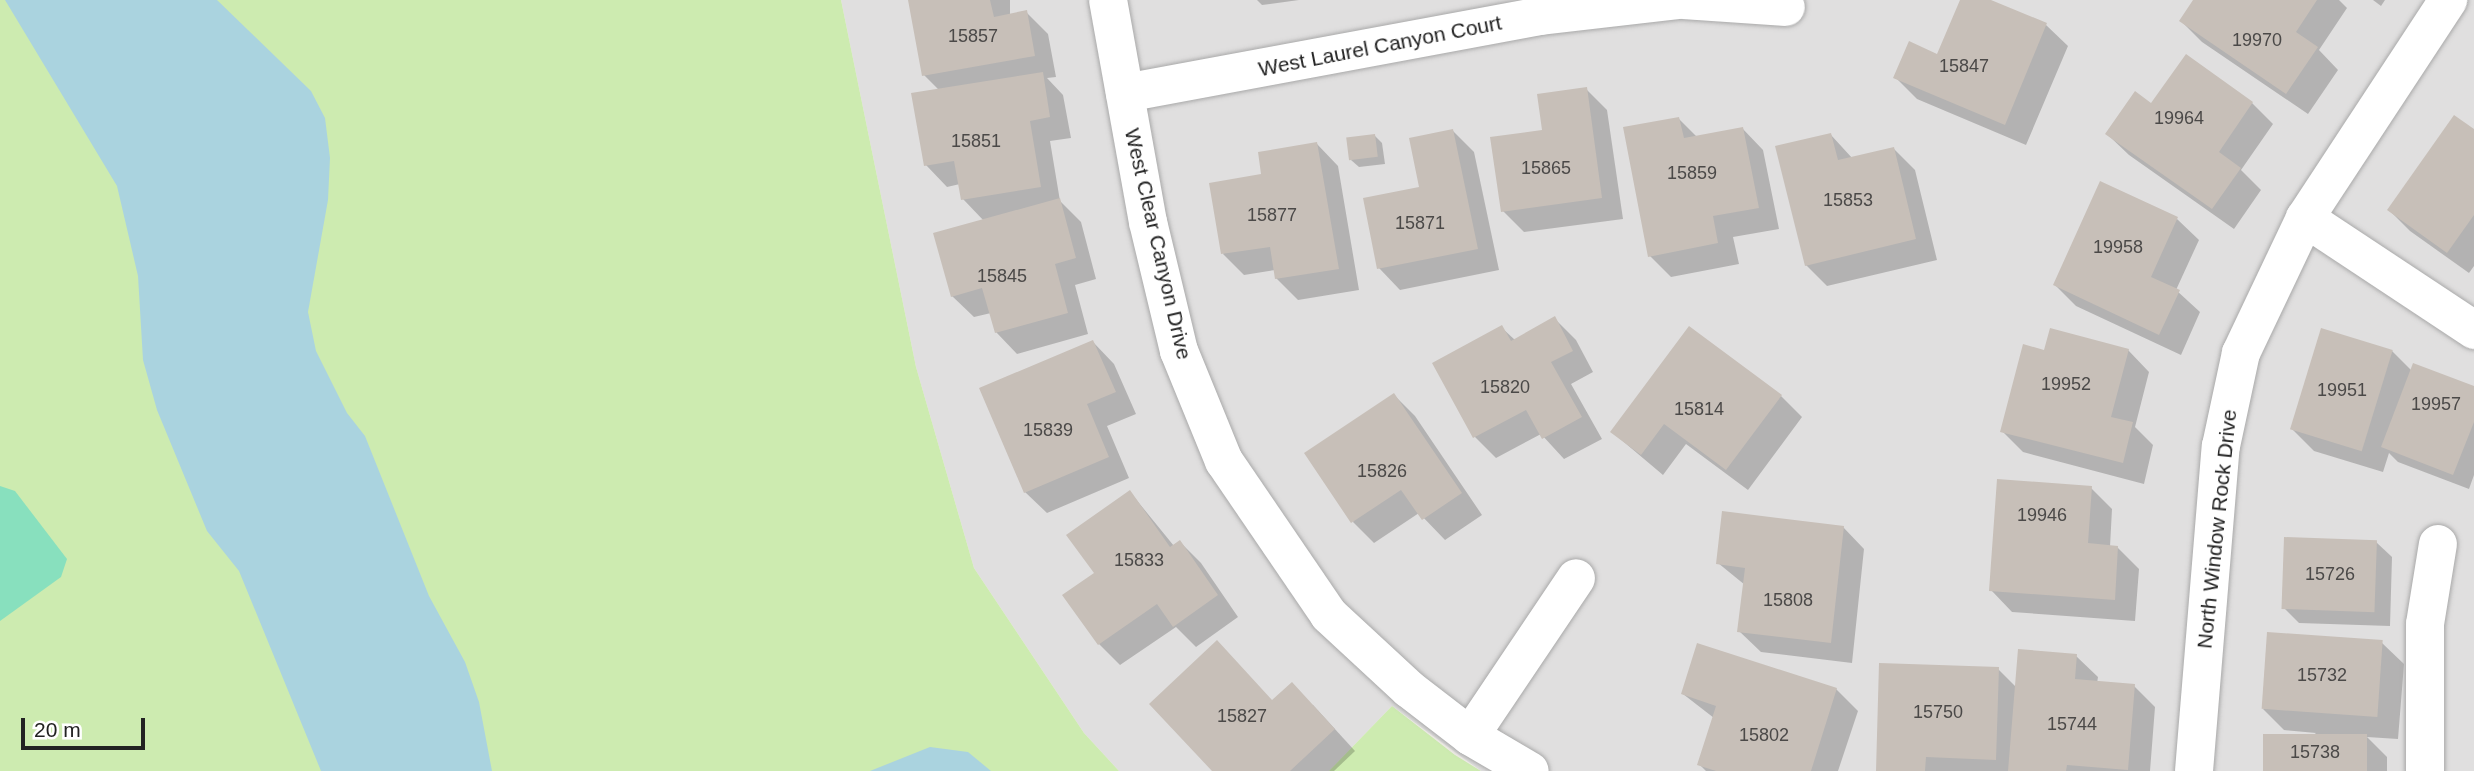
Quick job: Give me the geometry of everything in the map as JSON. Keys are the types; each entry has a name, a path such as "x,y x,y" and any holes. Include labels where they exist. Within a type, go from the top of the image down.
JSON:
{"street":[{"name":"West Clear Canyon Drive","path":"1108,0 1179,351 1224,461 1329,615 1409,689 1470,736 1530,771"},
{"name":"West Laurel Canyon Court","path":"1125,93 1540,16 1678,0"},
{"path":"1684,0 1786,7"},
{"name":"North Window Rock Drive","path":"2194,771 2221,446 2241,352 2305,218 2448,0"},
{"path":"2305,218 2474,330"},
{"path":"2425,771 2425,624 2438,544"},
{"path":"1470,736 1576,578"}],"shaded area":[{"path":"841,0 2474,0 2474,771 1481,771 1392,706 1329,771 1119,771 1084,733 974,568 916,367"}],"green space":[{"path":"0,0 841,0 916,367 974,568 1084,733 1119,771 0,771"},
{"path":"0,486 15,491 67,559 61,577 0,621"},
{"path":"1392,706 1455,755 1481,771 1329,771"}],"water":[{"path":"5,0 217,0 311,91 325,118 330,158 328,200 308,312 316,351 347,413 365,436 429,596 465,662 479,702 492,771 321,771 239,571 207,531 157,410 143,360 138,276 117,186"},
{"path":"930,747 968,752 991,771 870,771"}],"building":[{"path":"908,0 990,0 994,17 1027,10 1035,56 922,76"},
{"path":"1960,0 1991,0 2047,23 2005,125 1893,78 1909,41 1937,54"},
{"path":"2193,0 2317,0 2296,32 2318,47 2286,94 2179,21"},
{"path":"2186,54 2253,102 2219,152 2241,168 2212,209 2105,134 2135,91 2151,103"},
{"path":"1043,72 1050,117 1030,121 1041,187 961,200 954,161 924,166 911,93"},
{"path":"1587,87 1602,198 1501,212 1490,137 1542,130 1537,94"},
{"path":"2454,115 2474,129 2474,215 2447,253 2387,210"},
{"path":"1679,117 1684,138 1743,127 1759,208 1713,216 1718,243 1648,257 1623,127"},
{"path":"1453,129 1478,249 1377,269 1363,198 1419,187 1409,138"},
{"path":"1831,133 1838,160 1894,147 1916,239 1805,266 1775,146"},
{"path":"1375,134 1378,157 1349,160 1346,138"},
{"path":"1317,142 1339,269 1275,279 1270,247 1221,254 1209,183 1261,174 1258,152"},
{"path":"2100,181 2178,217 2151,277 2180,290 2159,335 2053,285"},
{"path":"1060,198 1076,258 1055,264 1068,313 995,333 982,288 951,297 933,233"},
{"path":"1555,316 1573,351 1551,362 1582,417 1542,439 1526,410 1473,438 1432,363 1502,325 1511,341"},
{"path":"1689,326 1782,395 1726,470 1664,424 1641,455 1610,432"},
{"path":"2050,328 2129,349 2111,417 2133,422 2123,463 2000,432 2023,344 2044,350"},
{"path":"2321,328 2393,350 2362,451 2290,429"},
{"path":"1093,340 1116,392 1087,404 1109,457 1024,493 979,388"},
{"path":"2413,363 2474,386 2474,422 2453,475 2381,447"},
{"path":"1394,393 1462,493 1422,520 1401,490 1351,523 1304,453"},
{"path":"1997,479 2092,486 2088,543 2118,546 2115,600 1989,591"},
{"path":"1130,490 1170,547 1180,540 1218,595 1173,627 1157,604 1098,645 1062,595 1094,573 1066,535"},
{"path":"1722,511 1844,526 1831,643 1737,632 1745,568 1716,564"},
{"path":"2284,537 2377,540 2374,612 2281,609"},
{"path":"2267,632 2383,640 2377,717 2262,709"},
{"path":"1217,640 1272,700 1292,682 1335,729 1290,771 1212,771 1149,704"},
{"path":"1697,643 1837,688 1811,771 1716,771 1697,765 1716,706 1681,694"},
{"path":"2018,649 2077,654 2075,679 2135,684 2128,770 2067,765 2066,771 2008,771"},
{"path":"1879,663 1999,667 1996,760 1926,757 1925,771 1876,771"},
{"path":"2263,734 2367,734 2367,771 2263,771"}]}
